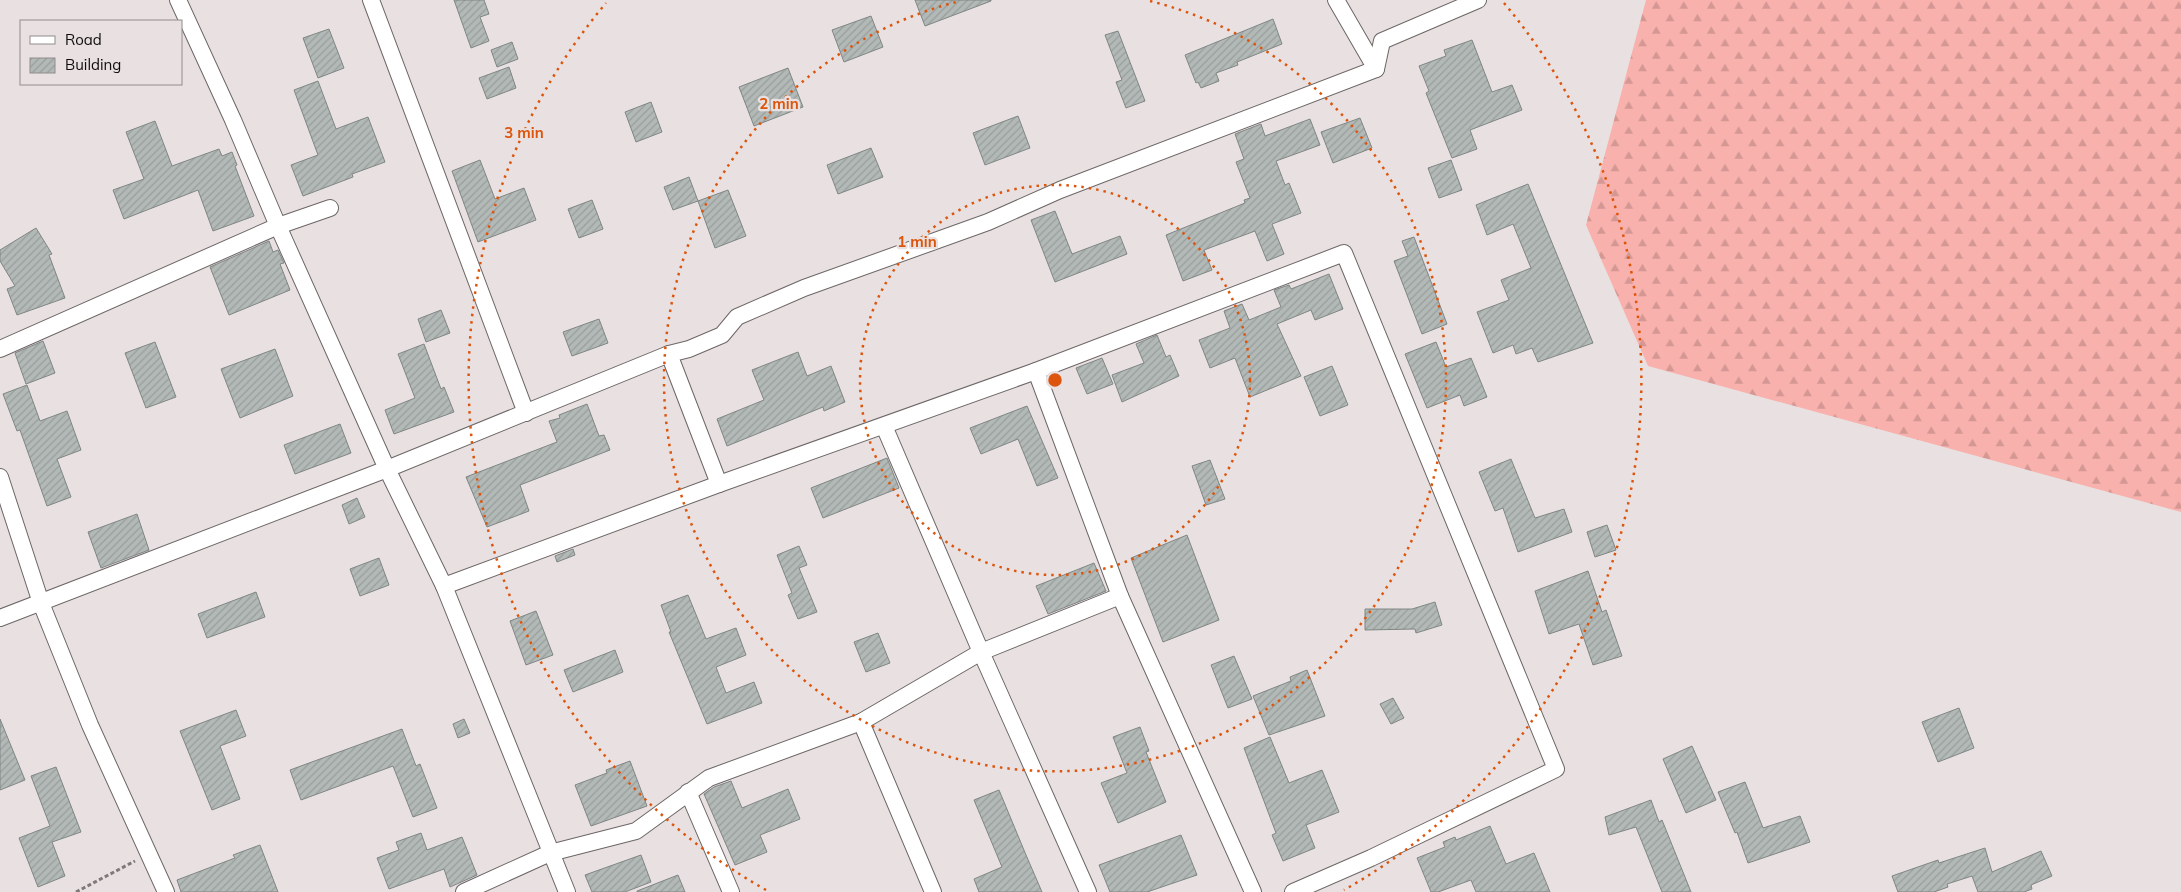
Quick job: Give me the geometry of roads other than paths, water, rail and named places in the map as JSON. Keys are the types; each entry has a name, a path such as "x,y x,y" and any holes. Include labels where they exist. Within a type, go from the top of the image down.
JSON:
{"street":[{"path":"178,0 387,469 444,586 567,892"},
{"path":"372,0 526,413"},
{"path":"1336,0 1376,69"},
{"path":"1376,69 1382,41 1478,0"},
{"path":"0,618 387,469 669,354 722,335 737,317 804,288 988,222 1060,190 1376,69"},
{"path":"0,349 278,226 330,208"},
{"path":"444,586 719,484 1036,371 1344,253 1556,769 1371,858 1293,892"},
{"path":"669,354 719,484"},
{"path":"1036,371 1120,596 1253,892"},
{"path":"884,426 981,652 1088,892"},
{"path":"0,477 41,603 90,725 166,892"},
{"path":"464,892 550,853 636,831 709,778 861,722 981,652 1120,596"},
{"path":"861,722 933,892"},
{"path":"688,792 731,892"}]}
